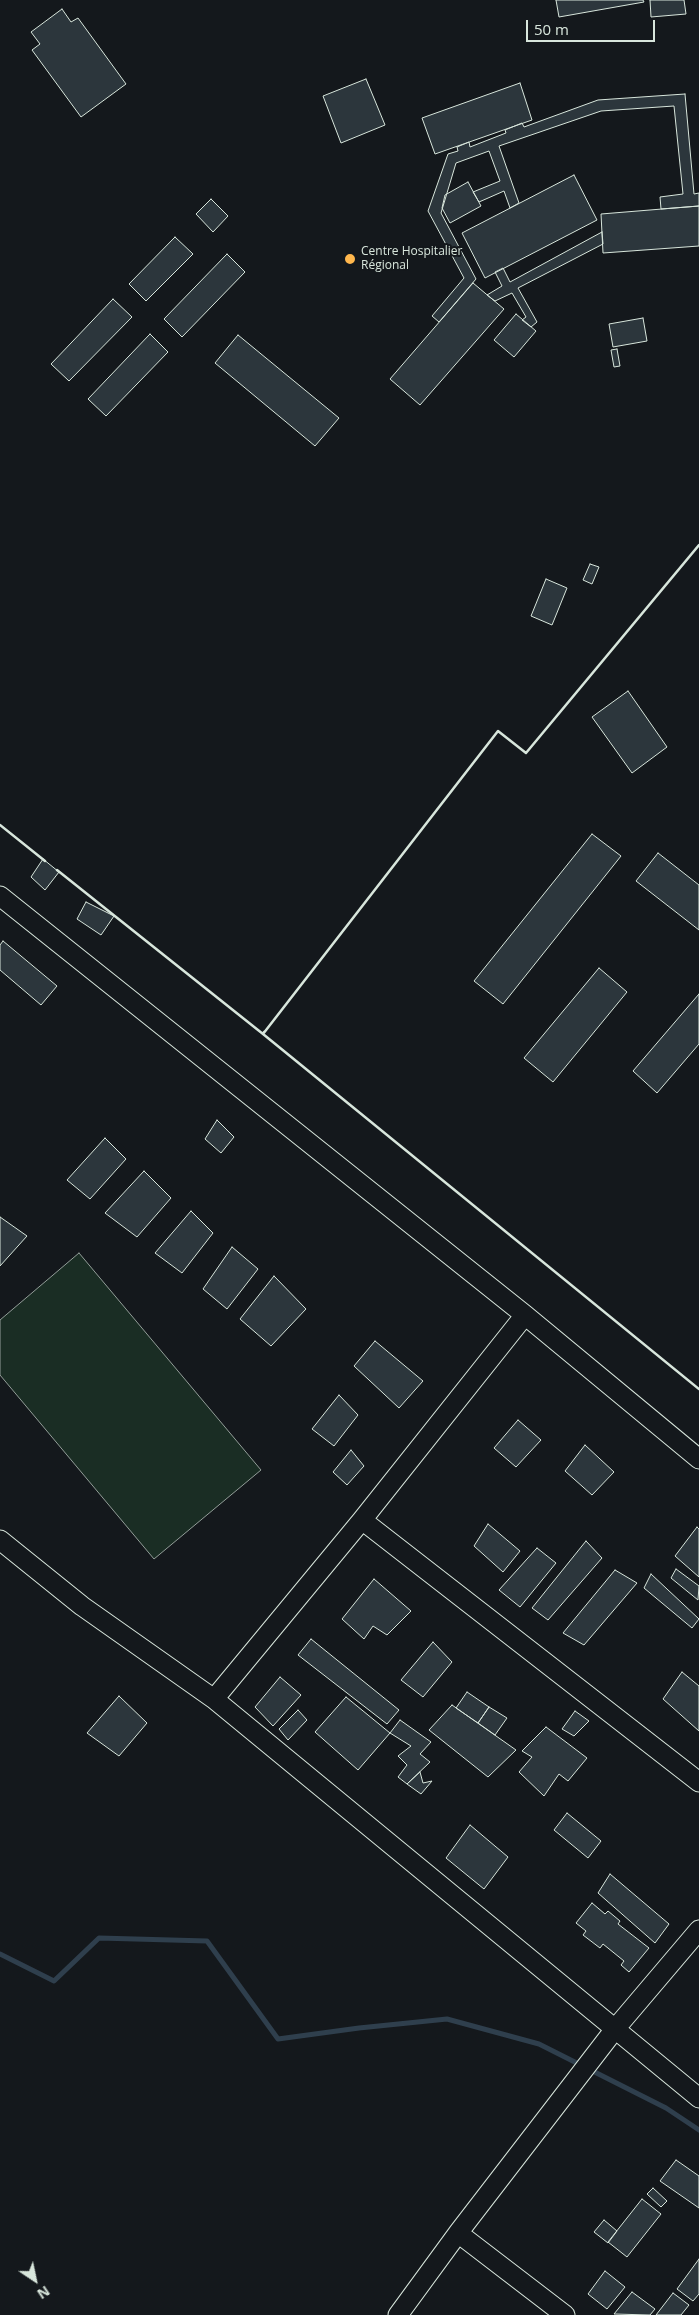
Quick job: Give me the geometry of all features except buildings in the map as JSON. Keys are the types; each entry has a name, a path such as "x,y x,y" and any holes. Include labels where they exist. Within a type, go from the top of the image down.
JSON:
{"street":[{"path":"0,896 525,1315 699,1459"},
{"path":"214,1699 362,1520 525,1315"},
{"path":"362,1520 699,1782"},
{"path":"0,1540 82,1606 214,1699 699,2098"},
{"path":"398,2315 458,2232 615,2029 699,1930"},
{"path":"458,2232 566,2315"}],"green space":[{"path":"79,1253 261,1470 154,1559 0,1375 0,1320"}],"waterway":[{"path":"0,1954 54,1981 99,1938 207,1941 278,2039 447,2019 539,2044 666,2108 699,2130"}],"wall":[{"path":"699,545 526,753 498,731 263,1034 699,1389"},
{"path":"0,825 45,861"},
{"path":"57,870 263,1034 264,1032"}],"place":[{"name":"Centre Hospitalier Régional","path":"350,259"}]}
